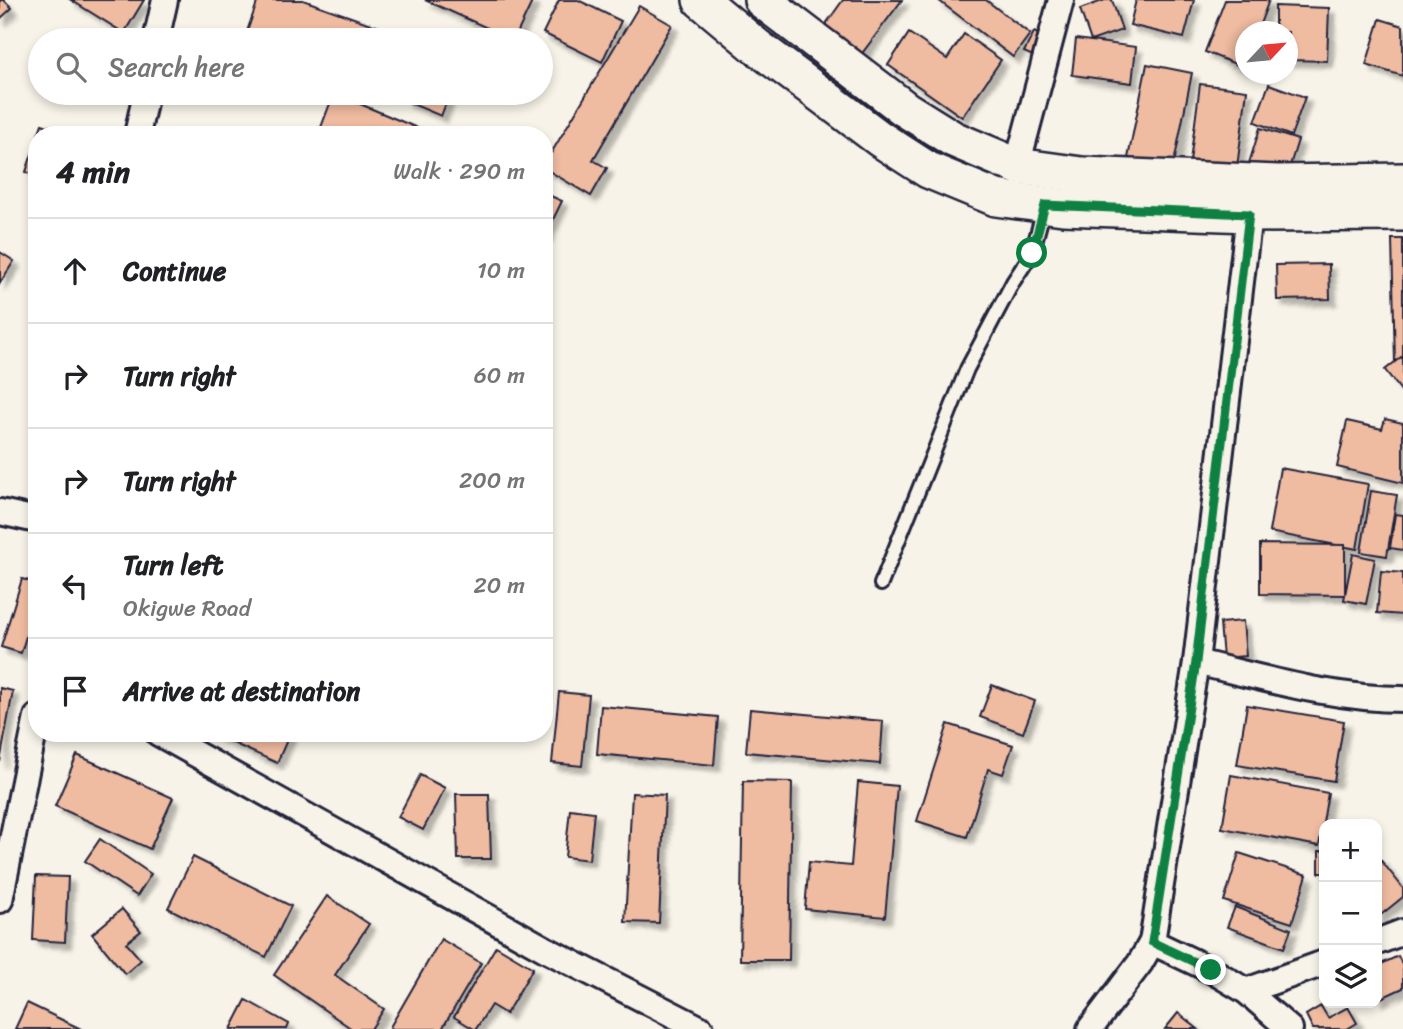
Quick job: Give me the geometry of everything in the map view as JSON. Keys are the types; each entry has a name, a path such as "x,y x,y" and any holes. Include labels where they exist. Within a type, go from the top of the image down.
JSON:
{"main road":[{"path":"701,0 756,46 880,139 929,170 996,198 1045,205 1249,214 1403,213"},
{"path":"780,6 905,109 953,139 1017,166 1082,175 1278,183 1403,181"}],"street":[{"path":"159,28 165,0"},
{"path":"1017,166 1061,0"},
{"path":"139,126 143,105"},
{"path":"1095,1027 1152,942 1196,662 1249,214"},
{"path":"0,512 28,518"},
{"path":"1196,662 1341,695 1403,699"},
{"path":"0,900 10,790 28,741"},
{"path":"174,742 547,950 701,1029"},
{"path":"1382,940 1403,932"},
{"path":"1152,942 1211,970 1246,991 1290,1029"},
{"path":"1246,991 1319,965"}],"lane":[{"path":"881,584 967,369 1013,282 1032,253 1045,205"}],"building":[{"path":"0,0 4,0 12,8 0,19"},
{"path":"71,0 144,0 127,28 116,28"},
{"path":"258,0 303,0 382,28 248,28"},
{"path":"425,0 533,0 520,28 487,28"},
{"path":"559,0 578,0 621,21 602,62 553,38 553,28 545,28"},
{"path":"843,0 902,0 860,56 823,28"},
{"path":"938,0 986,0 1030,34 1013,57"},
{"path":"1112,0 1122,30 1091,41 1080,9"},
{"path":"1136,0 1194,0 1184,38 1130,25"},
{"path":"1225,0 1269,0 1261,21 1235,21 1235,64 1205,52"},
{"path":"639,6 672,25 593,160 607,168 591,196 553,173 553,150"},
{"path":"1275,6 1329,8 1327,61 1298,60 1298,21 1275,21"},
{"path":"1380,19 1403,26 1403,76 1366,65"},
{"path":"1034,32 1047,38 1037,58 1024,52"},
{"path":"909,33 947,59 964,34 1001,60 962,117 888,65"},
{"path":"1076,39 1136,47 1132,83 1072,75"},
{"path":"1147,64 1192,73 1173,168 1128,158"},
{"path":"1200,84 1247,90 1235,183 1188,177"},
{"path":"1269,84 1305,97 1291,136 1255,122"},
{"path":"329,105 363,105 413,126 322,126"},
{"path":"415,105 445,105 441,116"},
{"path":"1260,128 1298,140 1282,191 1244,179"},
{"path":"553,197 562,201 553,220"},
{"path":"1392,239 1403,239 1403,363 1395,363"},
{"path":"0,252 14,261 0,283"},
{"path":"1329,264 1330,299 1277,300 1276,265"},
{"path":"1401,357 1403,359 1403,393 1385,370"},
{"path":"1385,419 1403,423 1403,483 1337,467 1347,421 1382,429"},
{"path":"1280,468 1368,484 1357,549 1269,532"},
{"path":"1371,491 1397,495 1387,556 1361,552"},
{"path":"1395,514 1403,515 1403,550 1390,548"},
{"path":"1260,544 1345,545 1345,595 1260,594"},
{"path":"1353,554 1375,559 1366,604 1344,600"},
{"path":"1381,571 1403,573 1403,615 1377,613"},
{"path":"22,579 28,581 28,630 21,653 1,647"},
{"path":"1243,621 1246,656 1223,658 1220,623"},
{"path":"992,685 1035,701 1023,733 980,717"},
{"path":"0,688 13,691 0,762"},
{"path":"559,692 589,695 582,766 552,763"},
{"path":"1247,705 1344,721 1334,781 1237,765"},
{"path":"601,706 718,717 714,765 597,754"},
{"path":"750,709 883,721 880,764 746,752"},
{"path":"948,724 1013,745 1003,774 988,769 967,837 917,821"},
{"path":"231,742 286,742 277,763"},
{"path":"77,755 173,798 150,849 55,806"},
{"path":"420,775 445,788 423,830 398,817"},
{"path":"1231,775 1328,793 1324,819 1319,819 1319,846 1222,828"},
{"path":"743,781 792,782 789,960 740,960"},
{"path":"858,782 897,786 885,917 805,909 809,862 851,866"},
{"path":"632,793 665,795 659,923 625,922"},
{"path":"456,794 489,794 491,859 458,859"},
{"path":"570,809 594,812 589,860 565,857"},
{"path":"100,839 151,874 137,896 85,861"},
{"path":"1239,853 1307,875 1292,923 1224,901"},
{"path":"193,857 291,906 266,957 168,908"},
{"path":"1382,862 1403,888 1403,897 1382,914"},
{"path":"36,876 68,877 65,942 33,940"},
{"path":"327,896 369,924 335,975 384,1009 371,1029 352,1029 274,975"},
{"path":"1235,907 1291,929 1284,948 1227,927"},
{"path":"122,909 141,931 126,943 141,960 125,974 92,934"},
{"path":"441,939 481,963 442,1029 393,1029 390,1027"},
{"path":"496,946 533,968 506,1014 491,1005 474,1029 454,1017"},
{"path":"1398,956 1403,966 1403,988 1382,998 1382,964"},
{"path":"246,1000 289,1024 287,1029 231,1029"},
{"path":"27,1003 81,1029 15,1029"},
{"path":"1319,1007 1328,1018 1349,1008 1357,1023 1347,1029 1313,1029 1306,1015"},
{"path":"1178,1013 1198,1029 1165,1029"}],"route":[{"path":"1032,253 1045,205 1249,214 1196,662 1152,942 1211,970"}]}
